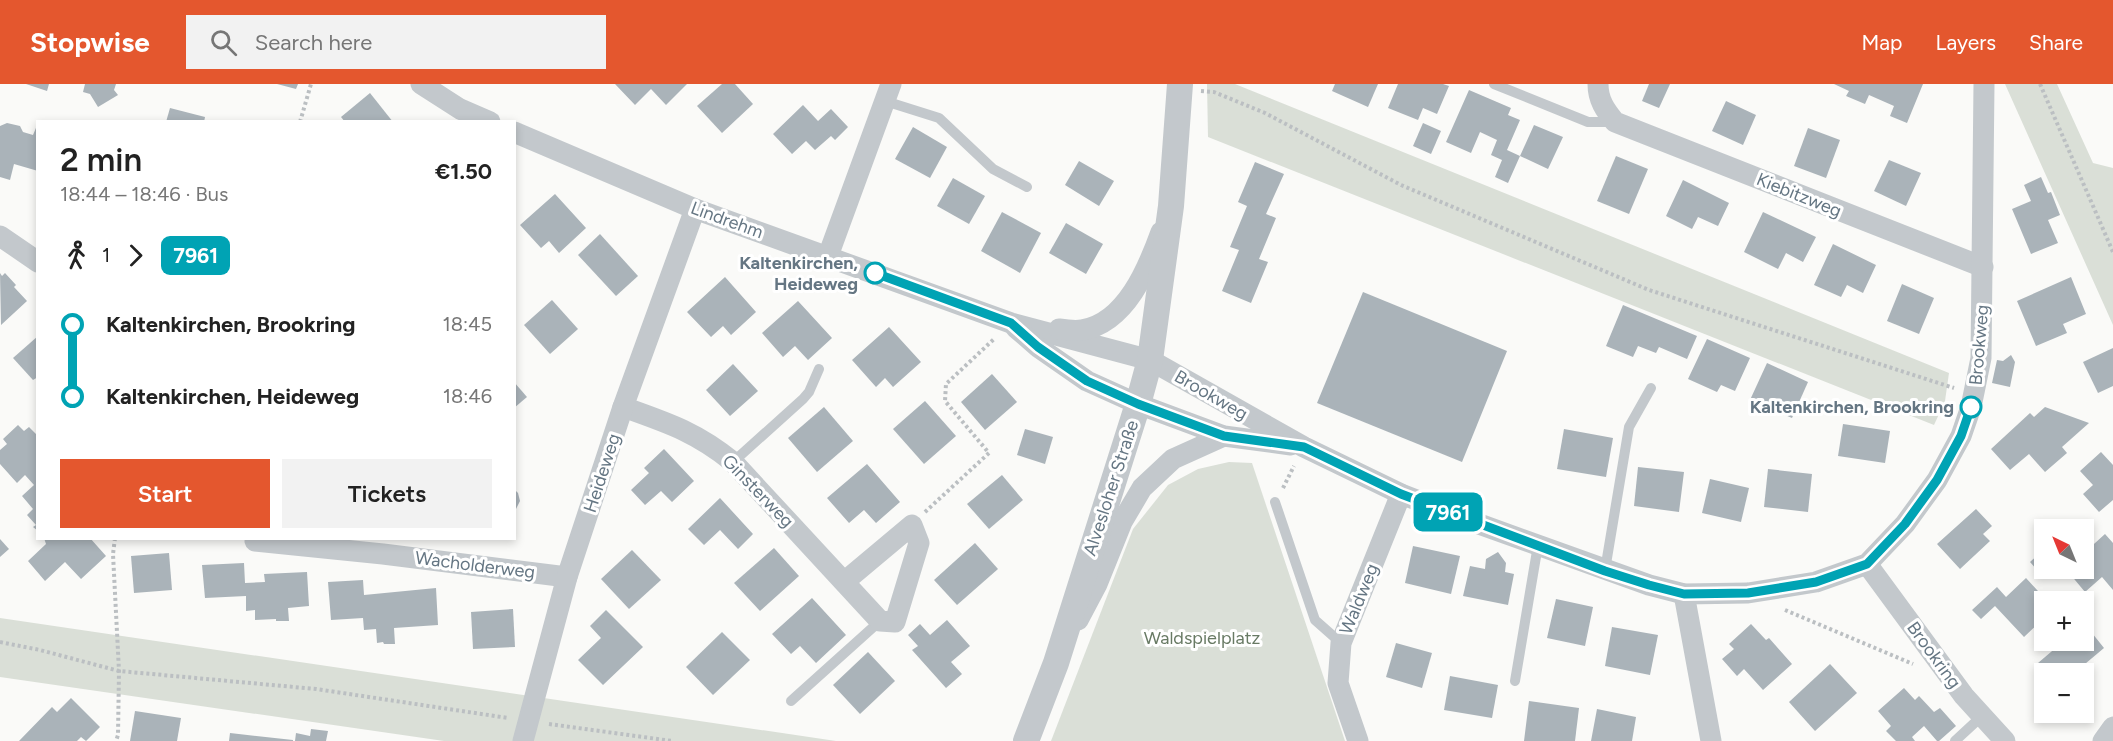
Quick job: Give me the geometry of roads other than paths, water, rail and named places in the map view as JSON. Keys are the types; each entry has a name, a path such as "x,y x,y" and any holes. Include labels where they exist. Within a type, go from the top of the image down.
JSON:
{"street":[{"path":"421,84 460,109 485,120"},
{"path":"1598,84 1598,94 1604,110 1616,122"},
{"name":"Brookweg","path":"1150,360 1304,447 1401,494 1605,571 1684,594 1748,593 1816,582 1867,564 1905,524 1937,480 1961,436 1975,392 1981,358 1984,84"},
{"name":"Alvesloher Straße","path":"1026,741 1056,663 1150,360 1171,206 1180,87"},
{"path":"828,256 888,93"},
{"name":"Kiebitzweg","path":"1616,122 1983,267"},
{"name":"Lindrehm","path":"516,133 695,209 1020,326 1150,360"},
{"path":"1020,326 1084,330 1102,322 1114,313 1132,293 1153,254 1171,206"},
{"name":"Heideweg","path":"526,731 567,577 623,407 695,209"},
{"path":"0,236 36,261"},
{"name":"Lindrehm","path":"1020,326 1038,347 1087,381 1138,404"},
{"name":"Brookweg","path":"1138,404 1224,436 1304,447"},
{"name":"Ginsterweg","path":"623,407 675,425 709,442 733,462 880,621"},
{"path":"1056,663 1097,584 1122,522 1142,488 1173,459 1224,436"},
{"name":"Waldweg","path":"1358,741 1338,683 1341,643 1401,494"},
{"path":"844,582 912,525 919,543 896,622 880,621"},
{"name":"Wacholderweg","path":"256,540 375,546 567,577"},
{"name":"Brookring","path":"1867,564 1950,677 2005,741"},
{"path":"1684,594 1712,740"},
{"path":"2103,741 2113,727"}],"lane":[{"name":"Kiebitzweg","path":"1494,84 1588,122 1616,122"},
{"path":"888,93 939,118 993,168 1027,187"},
{"path":"733,462 803,399 809,392 819,369"},
{"path":"1605,571 1629,427 1651,388"},
{"path":"1275,502 1315,620 1341,643"},
{"path":"1515,681 1538,545"},
{"path":"791,701 880,621"},
{"path":"1955,741 1982,716"}],"place":[{"name":"Kaltenkirchen, Heideweg","path":"875,273"},
{"name":"Kaltenkirchen, Brookring","path":"1971,407"}],"park label":[{"name":"Waldspielplatz","path":"1202,638"}]}
